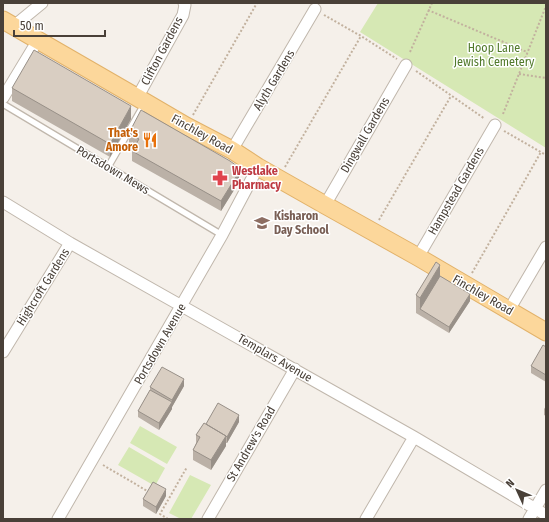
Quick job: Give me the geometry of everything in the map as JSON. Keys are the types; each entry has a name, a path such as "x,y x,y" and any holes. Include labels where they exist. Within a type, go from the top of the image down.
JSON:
{"main road":[{"name":"Finchley Road","path":"8,23 186,126 232,150 258,167 418,257 546,332"}],"street":[{"path":"8,23 42,3"},
{"name":"Clifton Gardens","path":"141,100 183,15 184,3"},
{"name":"Alyth Gardens","path":"232,150 315,9"},
{"path":"3,98 38,40"},
{"name":"Dingwall Gardens","path":"325,205 406,65"},
{"name":"Hampstead Gardens","path":"418,257 495,125"},
{"name":"Portsdown Avenue","path":"58,519 222,235 258,167"},
{"name":"Templars Avenue","path":"3,202 70,243 295,369 546,515"},
{"name":"Highcroft Gardens","path":"3,352 70,243"},
{"path":"509,310 546,247"},
{"name":"St Andrew's Road","path":"208,519 295,369"},
{"path":"366,519 414,437"},
{"path":"529,519 546,490"}],"lane":[{"path":"108,167 141,100"},
{"name":"Portsdown Mews","path":"3,104 222,235"}],"path":[{"path":"186,126 257,3"},
{"path":"410,52 432,3"},
{"path":"503,114 546,6"},
{"path":"315,9 361,36 495,125 546,155"},
{"path":"428,10 527,52"},
{"path":"278,178 361,36"},
{"path":"519,74 546,78"},
{"path":"372,232 451,96"},
{"path":"465,285 542,152"},
{"path":"101,464 150,493"},
{"path":"168,519 160,514 187,467"}],"green space":[{"name":"Hoop Lane Jewish Cemetery","path":"378,3 546,3 546,148 360,32"},
{"path":"140,426 177,447 167,464 130,443"},
{"path":"129,447 165,468 155,486 118,465"},
{"path":"190,475 211,485 191,519 181,519 169,513"}],"building":[{"path":"34,50 131,106 110,144 12,88"},
{"path":"141,110 237,166 239,172 221,201 132,151 139,139 129,133"},
{"path":"436,262 440,265 420,298 416,295"},
{"path":"440,276 470,294 449,327 420,309"},
{"path":"543,345 546,347 546,375 531,366"},
{"path":"162,367 184,379 172,400 150,387"},
{"path":"150,390 172,402 159,423 138,411"},
{"path":"218,403 239,415 227,437 206,424"},
{"path":"204,423 226,436 211,460 193,450 200,437 196,435"},
{"path":"153,482 166,489 156,507 143,499"}],"place":[{"name":"That's Amore","path":"150,140"},
{"name":"Westlake Pharmacy","path":"220,178"},
{"name":"Kisharon Day School","path":"262,223"}]}
